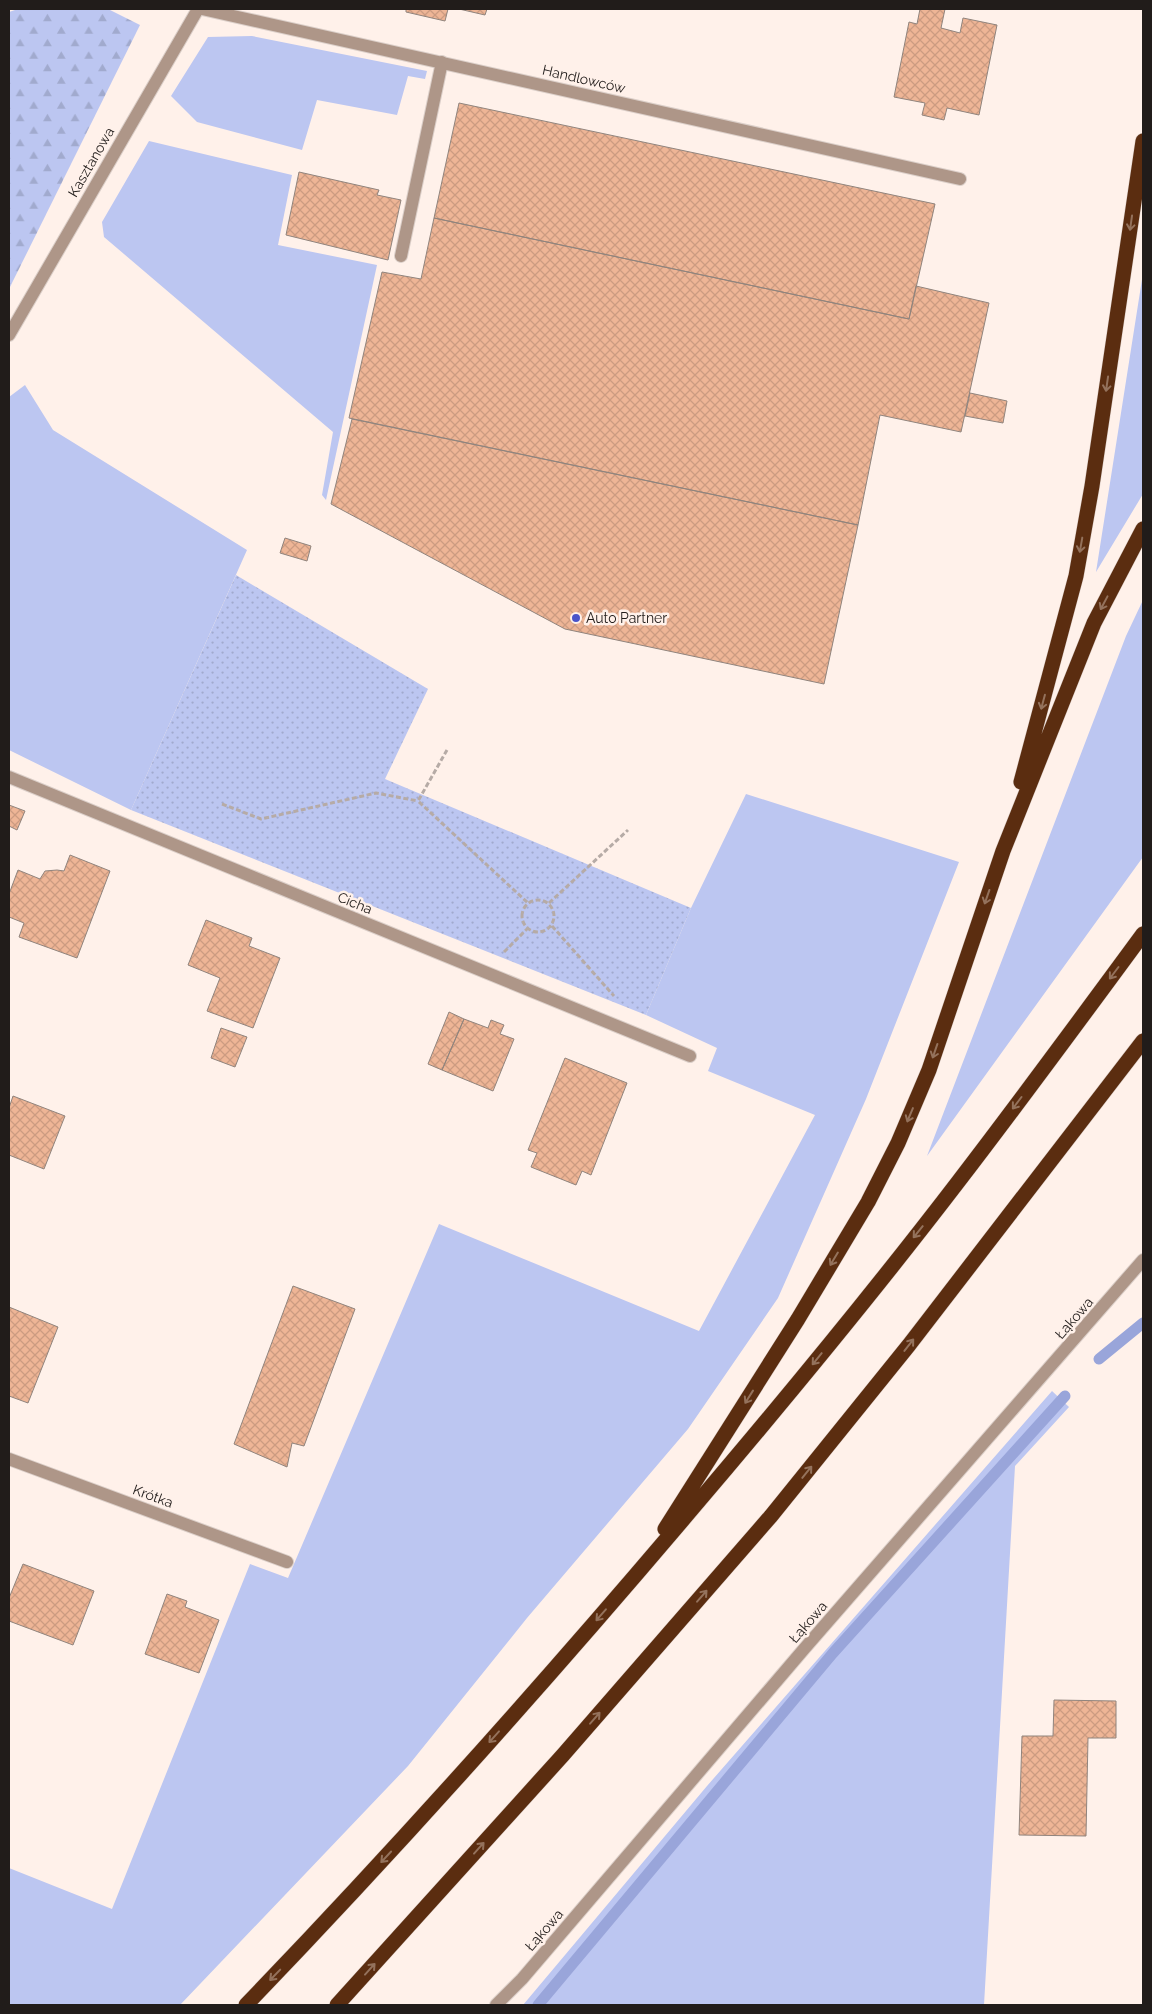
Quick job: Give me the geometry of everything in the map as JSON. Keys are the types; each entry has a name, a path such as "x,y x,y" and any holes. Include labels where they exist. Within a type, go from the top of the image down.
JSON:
{"highway":[{"path":"1003,850 1076,576 1092,486 1143,140"},
{"path":"633,1578 798,1319 868,1202 898,1143 929,1070 1003,850 1094,623 1143,529"},
{"path":"246,2005 420,1821 633,1578 788,1396 952,1191 1143,934"},
{"path":"338,2005 556,1762 771,1516 909,1345 1143,1041"}],"street":[{"name":"Handlowców","path":"200,9 960,179"},
{"name":"Kasztanowa","path":"10,333 200,9"},
{"path":"402,256 442,62"},
{"name":"Cicha","path":"9,777 690,1056"},
{"name":"Łąkowa","path":"496,2005 522,1979 804,1649 1143,1260"},
{"name":"Krótka","path":"9,1459 288,1562"}],"path":[{"path":"418,801 447,750"},
{"path":"222,804 261,819 376,793 418,801 528,903"},
{"path":"549,903 628,830"},
{"path":"552,926 538,932 528,928 522,918 522,912 528,903 538,899 549,903 554,911 552,926 616,998"},
{"path":"484,971 528,928"}],"green space":[{"path":"18,9 108,9 140,25 9,289 9,12"},
{"path":"252,36 427,71 425,79 408,76 397,115 317,100 302,150 197,122 171,96 208,37"},
{"path":"149,141 292,175 278,245 377,265 326,500 322,495 333,432 104,237 102,222"},
{"path":"1143,273 1143,494 1096,572"},
{"path":"25,385 53,430 247,550 131,810 9,750 9,397"},
{"path":"236,575 428,689 385,779 691,908 646,1015 131,810"},
{"path":"1143,600 1143,857 927,1156 1126,636"},
{"path":"746,794 959,862 866,1099 778,1298 688,1429 527,1618 408,1766 180,2005 9,2005 9,1868 112,1909 250,1564 288,1578 439,1224 699,1331 815,1115 708,1071 717,1048 646,1015 691,908"},
{"path":"1052,1391 1069,1407 1015,1466 984,2005 523,2005 707,1786"}],"building":[{"path":"406,9 448,9 445,21 406,12"},
{"path":"459,9 487,9 485,15"},
{"path":"920,9 945,9 941,28 960,33 963,18 997,25 979,115 947,108 944,120 922,115 925,103 894,97 909,22 917,24"},
{"path":"459,103 935,204 909,319 434,218"},
{"path":"299,172 379,190 377,195 401,200 388,260 286,235"},
{"path":"434,218 909,319 916,286 989,303 961,432 880,415 858,525 349,418 382,272 421,279"},
{"path":"970,393 1007,401 1003,423 965,416"},
{"path":"352,419 858,525 824,684 565,629 331,504"},
{"path":"285,538 311,546 307,561 280,553"},
{"path":"9,805 25,811 17,830 9,826"},
{"path":"70,855 110,871 77,958 19,937 24,923 9,917 9,894 18,870 40,879 45,871 64,871"},
{"path":"206,920 252,938 249,946 280,958 253,1028 207,1011 220,978 188,965"},
{"path":"449,1012 464,1019 442,1070 428,1064"},
{"path":"464,1019 488,1028 491,1020 504,1025 500,1034 514,1039 493,1091 442,1070"},
{"path":"221,1028 247,1037 235,1067 211,1058"},
{"path":"565,1058 627,1083 591,1175 582,1171 576,1185 531,1167 537,1153 528,1150"},
{"path":"13,1096 65,1116 44,1169 9,1155 9,1108"},
{"path":"293,1286 355,1309 304,1446 292,1443 287,1467 234,1444"},
{"path":"9,1307 58,1327 28,1403 9,1396"},
{"path":"23,1564 94,1591 73,1645 9,1621 9,1598"},
{"path":"167,1594 187,1601 185,1607 219,1620 199,1673 145,1654"},
{"path":"1054,1700 1116,1701 1116,1738 1088,1738 1086,1836 1019,1835 1022,1736 1053,1736"}],"waterway":[{"path":"1099,1359 1143,1323"},
{"path":"538,2005 833,1653 1065,1396"}],"place":[{"name":"Auto Partner","path":"576,618"}]}
